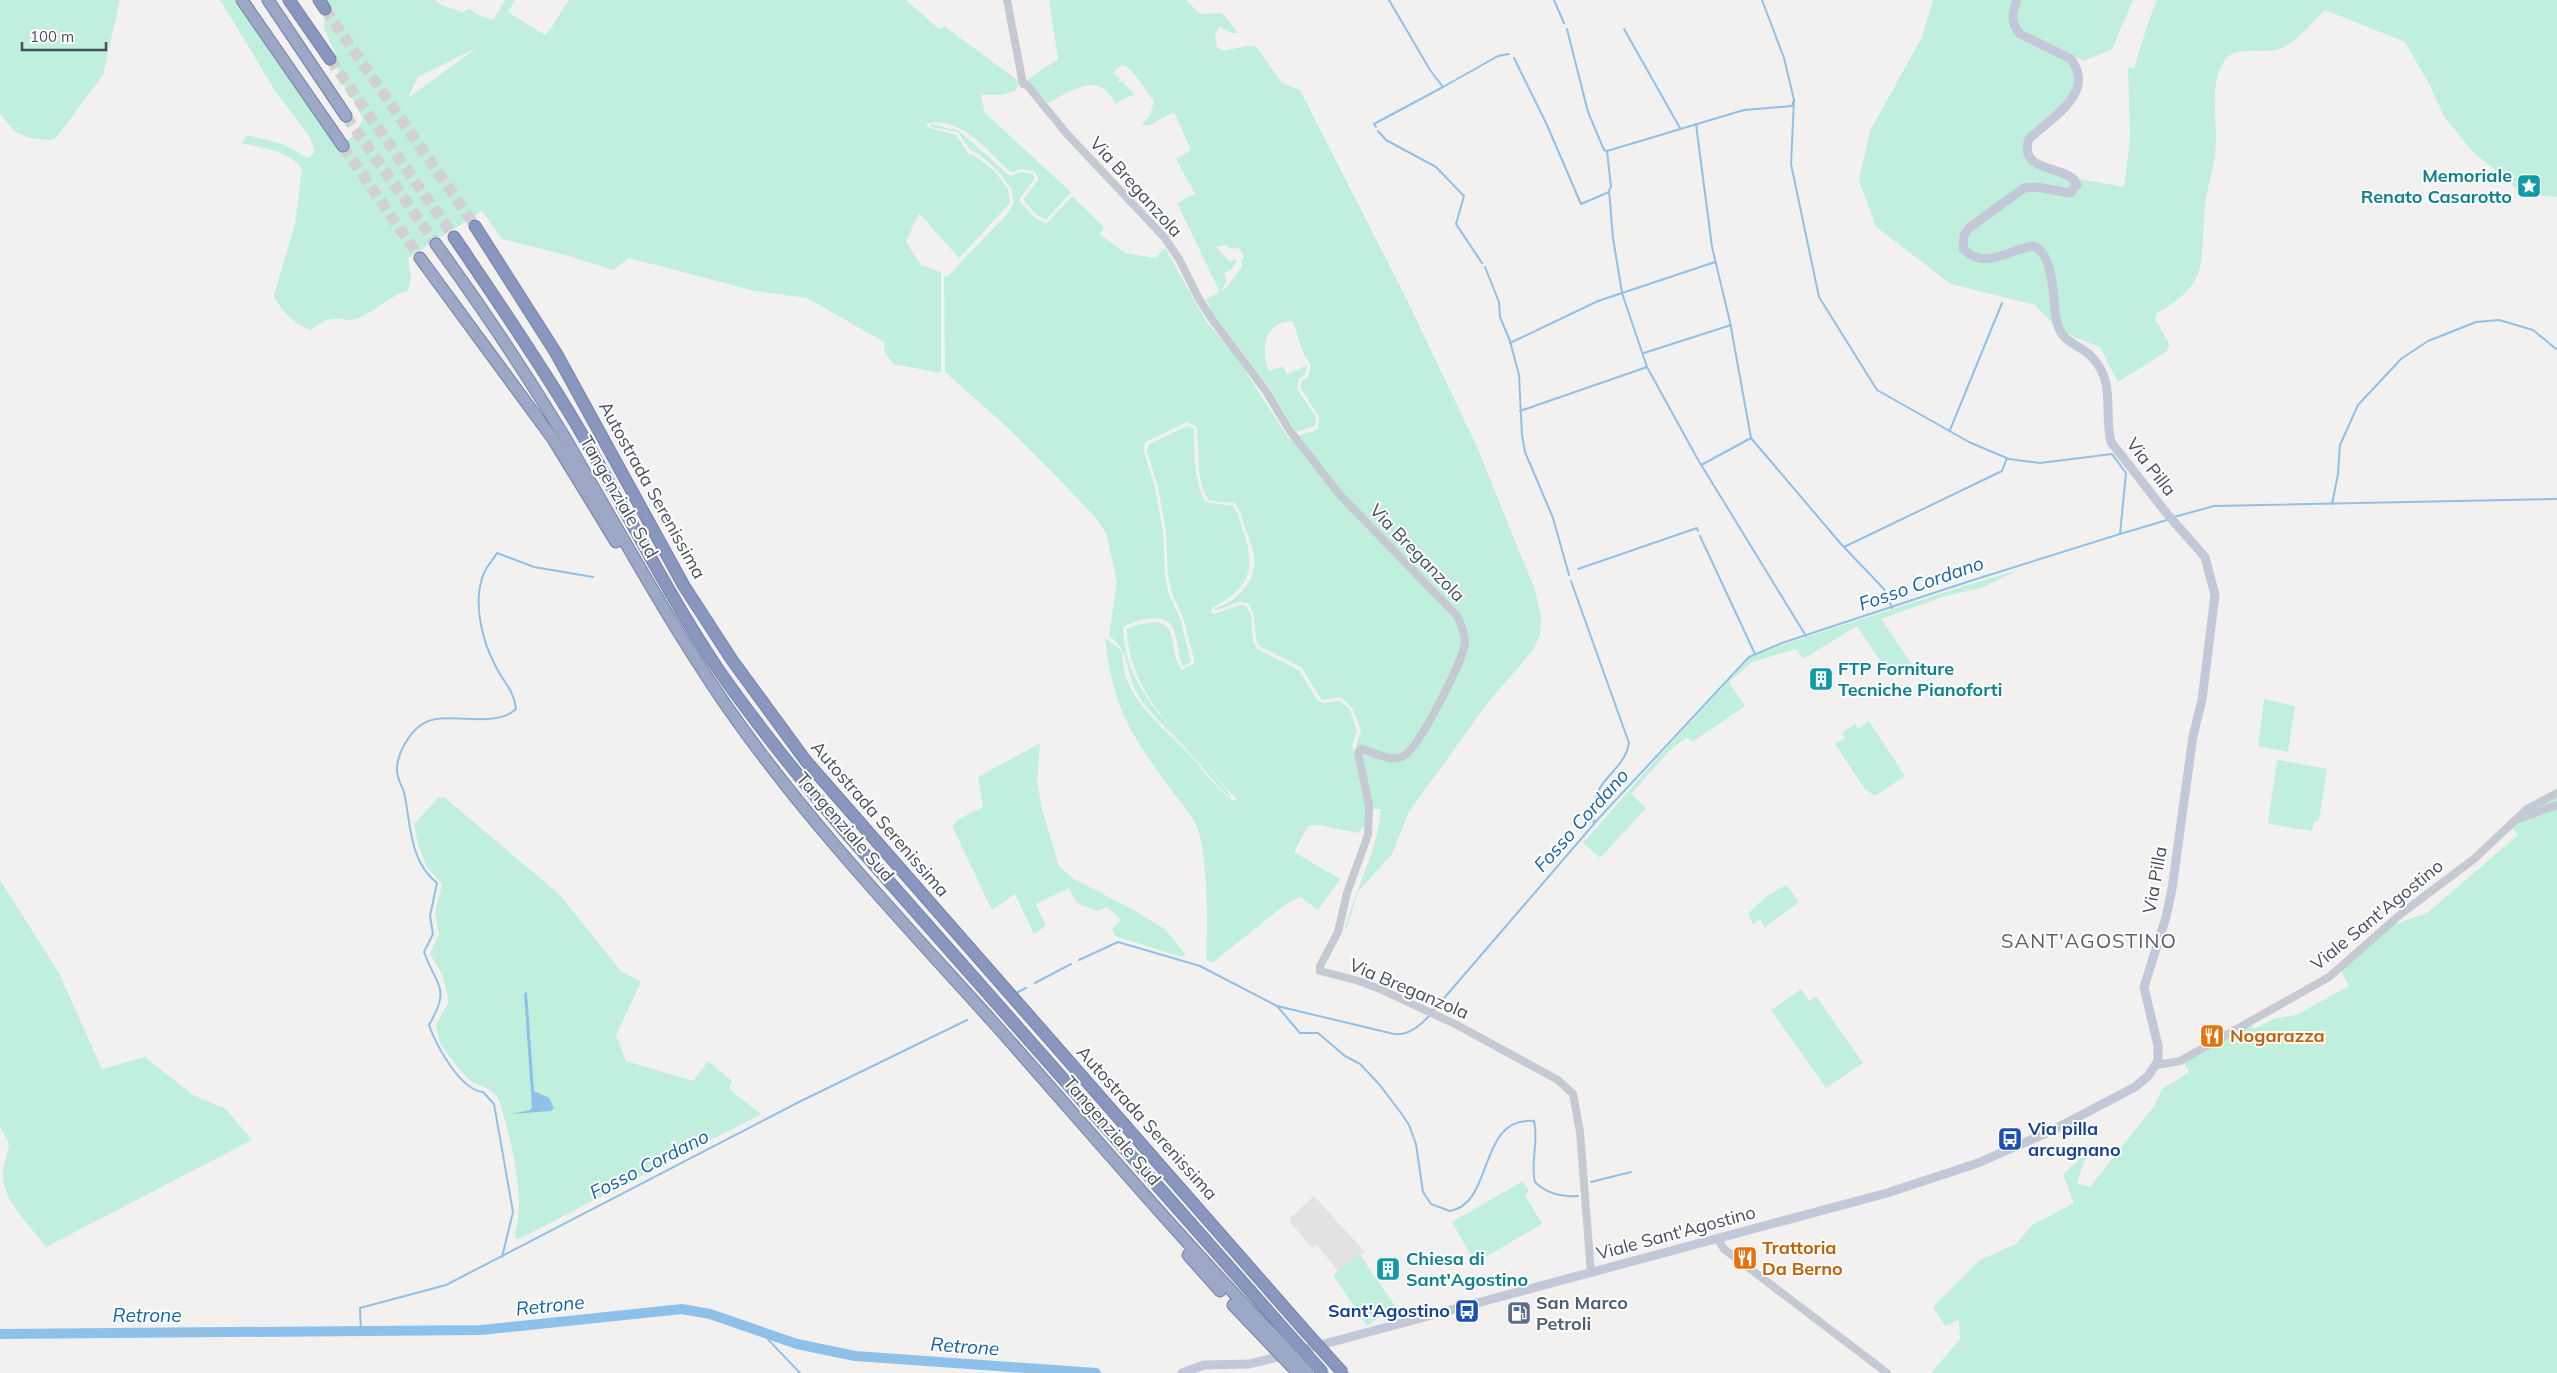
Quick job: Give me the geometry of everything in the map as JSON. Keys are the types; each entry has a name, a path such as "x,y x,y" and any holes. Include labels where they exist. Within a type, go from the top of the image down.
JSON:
{"highway":[{"path":"242,0 343,146"},
{"path":"268,0 346,116"},
{"path":"289,0 330,59"},
{"name":"Autostrada Serenissima","path":"475,226 556,353 684,586 732,660 806,761 1343,1373"},
{"name":"Autostrada Serenissima","path":"454,237 549,379 685,618 765,734 848,835 1283,1343 1323,1373"},
{"name":"Tangenziale Sud","path":"436,244 530,382 684,642 731,712 782,781 1227,1288 1283,1343 1308,1373"},
{"name":"Tangenziale Sud","path":"420,258 553,439 678,646 725,717 776,785 838,859 1204,1273 1283,1343 1298,1373"}],"main road":[{"name":"Via Pilla","path":"2017,0 2012,15 2014,27 2020,34 2071,59 2078,76 2076,92 2070,104 2029,139 2028,151 2031,158 2042,167 2070,176 2077,185 2070,193 2037,187 2024,188 1969,228 1964,235 1963,248 1968,254 1990,260 2033,246 2044,254 2049,266 2057,324 2062,334 2074,346 2087,352 2099,367 2106,384 2108,431 2111,442 2177,525 2206,557 2215,595 2202,700 2193,736 2172,889 2166,916 2144,987 2158,1061"},
{"name":"Viale Sant'Agostino","path":"1183,1373 1204,1365 1223,1366 1260,1362 1891,1192 1978,1163 2105,1104 2135,1087 2158,1061"}],"street":[{"name":"Via Breganzola","path":"1007,0 1023,84 1027,85 1067,134 1164,237 1179,259 1198,299 1266,391 1290,431 1340,495 1458,617 1464,635 1461,655 1442,696 1415,744 1405,755 1398,758 1385,757 1361,749 1358,753 1369,805 1368,835 1347,893 1338,932 1320,966 1320,971 1359,981 1425,1010 1558,1080 1573,1094 1580,1132 1591,1273"},
{"name":"Viale Sant'Agostino","path":"2158,1061 2180,1061 2329,977 2402,913 2454,872 2474,859 2527,809 2557,793"},
{"path":"2516,820 2557,805"},
{"path":"1717,1238 1724,1249 1887,1373"}],"shaded area":[{"path":"1314,1196 1365,1252 1338,1271 1317,1245 1312,1248 1290,1222 1290,1218"}],"green space":[{"path":"0,0 120,0 103,75 56,138 50,140 29,138 14,131 0,114"},
{"path":"220,0 235,0 338,149 354,135 363,120 356,104 340,80 335,53 324,28 326,0 435,0 462,13 469,8 476,14 493,20 505,0 515,0 508,12 545,35 569,0 906,0 939,29 944,26 1020,82 1016,90 1003,95 981,95 985,113 1071,192 1046,220 1037,215 1023,200 1039,179 1034,171 1022,169 1011,172 973,137 962,130 951,125 939,123 926,124 927,127 956,135 968,153 978,158 996,173 1008,189 1010,203 959,258 919,213 906,242 921,265 941,272 941,373 893,364 885,352 884,342 807,298 755,291 629,258 613,270 569,256 502,239 482,211 408,258 411,277 408,291 400,293 360,318 328,320 311,330 300,325 289,316 276,301 274,295 295,224 302,170 291,158 284,154 242,143 247,135 283,144 308,158 315,152 310,138 274,89","holes":["474,50 408,98 418,77"]},
{"path":"1049,0 1186,0 1200,14 1221,13 1238,33 1231,33 1220,27 1215,34 1217,48 1224,51 1245,46 1256,46 1282,83 1300,90 1407,300 1478,449 1535,590 1541,617 1540,635 1533,650 1486,705 1409,812 1392,854 1358,892 1346,930 1350,913 1371,855 1381,809 1370,809 1356,745 1361,731 1353,709 1341,697 1323,700 1301,667 1259,646 1253,614 1248,603 1239,602 1215,611 1214,608 1228,603 1245,587 1252,574 1254,556 1239,509 1235,503 1209,501 1202,487 1199,471 1197,427 1187,422 1145,442 1144,451 1155,488 1163,532 1165,576 1169,595 1180,618 1191,662 1183,666 1181,663 1175,632 1169,623 1164,620 1150,618 1123,627 1126,650 1132,671 1142,690 1168,725 1221,783 1231,798 1144,703 1134,687 1121,648 1109,636 1117,582 1106,533 1097,519 1007,427 945,372 944,276 947,277 1008,213 1014,203 1011,188 998,171 980,155 970,150 958,132 929,125 932,124 959,131 1010,176 1022,172 1033,174 1035,178 1019,200 1035,218 1046,224 1072,196 1104,227 1100,234 1125,253 1156,258 1165,248 1206,321 1234,354 1289,439 1318,429 1319,417 1300,387 1302,381 1308,377 1311,365 1304,355 1293,322 1284,322 1276,325 1271,330 1265,346 1265,354 1269,371 1283,366 1287,375 1307,365 1305,375 1299,379 1297,389 1316,417 1315,426 1296,432 1269,387 1213,313 1206,299 1220,292 1177,203 1195,194 1176,159 1191,150 1174,112 1150,125 1142,125 1150,115 1154,101 1131,70 1122,65 1113,73 1120,78 1118,80 1120,83 1122,81 1134,94 1115,104 1109,93 1102,87 1094,85 1076,89 1048,103 1027,80 1058,59","holes":["1225,245 1233,249 1239,247 1244,257 1241,260 1242,267 1225,289 1221,291 1227,280 1224,273 1232,269 1237,261 1235,259 1230,262 1216,247"]},
{"path":"1933,0 2133,0 2112,49 2084,61 2071,55 2078,93 2030,140 2032,157 2075,178 2124,187 2130,138 2128,68 2134,68 2157,0 2557,0 2557,197 2543,196 2517,189 2472,151 2445,118 2429,84 2405,42 2325,10 2298,37 2286,46 2273,51 2243,52 2230,55 2220,68 2215,97 2216,146 2205,205 2200,267 2187,291 2175,302 2156,314 2155,319 2170,345 2166,352 2118,382 2100,347 2076,338 2054,325 2035,305 1951,284 1876,227 1859,180 1870,131 1922,37"},
{"path":"1187,426 1194,429 1197,475 1205,502 1233,506 1239,518 1249,556 1247,577 1242,585 1225,601 1212,608 1211,612 1214,614 1240,605 1246,606 1251,614 1253,641 1257,649 1299,670 1317,700 1323,703 1340,701 1350,710 1357,731 1352,745 1367,805 1365,825 1358,833 1319,825 1308,826 1294,852 1340,879 1318,910 1300,897 1286,904 1212,963 1206,957 1206,889 1200,837 1196,825 1186,808 1152,763 1131,730 1117,699 1105,638 1122,651 1126,678 1137,699 1145,709 1220,789 1232,800 1237,800 1184,743 1151,701 1139,679 1130,655 1127,629 1140,624 1159,623 1169,631 1175,655 1182,670 1195,663 1183,617 1172,594 1168,575 1166,532 1158,487 1147,451 1148,445"},
{"path":"2019,570 1981,588 1945,596 1881,619 1912,664 1891,677 1857,626 1803,659 1796,649 1752,662 1729,682 1745,706 1692,742 1687,737 1670,750 1631,794 1646,808 1600,858 1583,843 1660,755 1750,658 1782,645"},
{"path":"2264,699 2295,706 2288,752 2258,746"},
{"path":"1869,721 1905,776 1875,796 1864,788 1835,744 1845,738 1842,733 1855,724 1858,729"},
{"path":"1040,743 1037,781 1042,809 1059,866 1074,879 1132,909 1165,929 1186,955 1182,957 1115,936 1112,929 1121,920 1107,907 1097,911 1077,903 1069,888 1036,904 1046,926 1034,934 1015,894 992,910 952,826 959,819 983,807 978,777"},
{"path":"2279,760 2327,769 2319,820 2314,822 2312,831 2270,824 2268,821 2277,762"},
{"path":"2557,796 2557,1373 1931,1373 1960,1339 1959,1320 1945,1326 1933,1307 1980,1260 2016,1244 2032,1225 2074,1203 2063,1174 2087,1153 2077,1183 2090,1187 2154,1106 2162,1089 2189,1072 2184,1062 2249,1022 2254,1029 2276,1018 2296,1015 2349,986 2340,969 2393,925 2427,913 2518,835 2512,827 2531,811"},
{"path":"444,797 559,894 621,971 641,982 616,1035 626,1061 694,1080 708,1061 732,1081 729,1089 761,1114 519,1239 515,1238 519,1203 516,1168 499,1100 491,1091 466,1077 441,1044 436,1025 448,1003 442,974 430,954 439,934 435,913 442,884 427,867 418,845 414,824 438,798"},
{"path":"0,880 59,973 102,1069 145,1057 193,1095 226,1109 252,1140 46,1247 19,1213 4,1185 3,1171 9,1144 0,1126"},
{"path":"1787,885 1799,902 1765,927 1760,920 1753,924 1748,914 1766,897"},
{"path":"1801,989 1809,1001 1816,996 1863,1063 1826,1088 1771,1010"},
{"path":"1523,1181 1529,1192 1525,1195 1542,1224 1475,1263 1452,1222"},
{"path":"1360,1255 1395,1306 1367,1326 1333,1275"}],"water":[{"path":"527,992 534,1091 549,1098 554,1108 551,1111 511,1114 530,1110 532,1107 524,993"}],"waterway":[{"path":"1376,127 1374,124 1443,87 1430,70 1389,0"},
{"path":"1554,0 1564,23"},
{"path":"1762,0 1784,58 1794,100 1791,164 1819,297 1877,390 1969,442 2009,459 2040,463 2112,454 2126,473 2120,534 2167,520"},
{"path":"1567,29 1588,112 1604,150 1607,151 1744,110 1792,106 1793,102"},
{"path":"1624,29 1680,128"},
{"path":"1443,87 1498,56 1509,54"},
{"path":"1514,58 1547,125 1581,204 1609,192"},
{"path":"1696,124 1712,247 1730,322 1751,438 1841,544 1884,589 1892,608"},
{"path":"1378,131 1386,140 1436,167 1464,196 1456,224 1482,263"},
{"path":"1607,151 1611,187 1609,190 1613,238 1622,293 1715,262"},
{"path":"1485,267 1499,302 1500,317 1510,341 1519,375 1522,435 1525,452 1553,518 1569,575"},
{"path":"1510,343 1598,301 1622,293 1647,367 1520,411"},
{"path":"1950,430 2002,303"},
{"path":"2332,504 2338,474 2340,445 2358,405 2401,359 2428,341 2476,322 2499,320 2533,330 2556,349"},
{"path":"1644,353 1731,325"},
{"path":"1647,367 1697,458 1806,636"},
{"path":"1703,464 1751,438"},
{"path":"1844,547 2002,471 2007,458"},
{"path":"2174,517 2214,506 2557,499"},
{"path":"1578,569 1697,528 1698,531"},
{"name":"Fosso Cordano","path":"1433,1011 1599,818 1749,657 1782,643 2120,534"},
{"path":"1700,536 1755,654"},
{"path":"502,1257 513,1212 494,1104 483,1092 466,1084 458,1075 437,1044 429,1025 436,1012 441,995 440,988 424,952 433,934 430,916 437,883 428,874 416,853 397,767 399,756 412,733 421,725 431,720 442,718 494,718 506,715 516,709 511,692 491,657 480,621 480,584 485,570 497,553 534,567 593,577"},
{"path":"1571,581 1629,743 1626,754 1601,786 1596,796 1594,824"},
{"name":"Fosso Cordano","path":"1079,960 1118,942 1200,966 1277,1006 1394,1034 1409,1032 1430,1015"},
{"name":"Fosso Cordano","path":"1035,983 1071,964"},
{"name":"Fosso Cordano","path":"1018,992 1026,988"},
{"path":"1277,1006 1300,1033 1318,1033 1345,1056 1360,1064 1379,1084 1409,1125 1416,1144 1423,1192 1431,1204 1450,1211 1464,1205 1474,1193 1494,1145 1503,1132 1516,1123 1534,1121 1536,1137 1533,1167 1535,1182 1555,1194 1578,1196"},
{"name":"Fosso Cordano","path":"361,1333 360,1308 446,1285 799,1102 967,1020"},
{"path":"1591,1182 1631,1172"},
{"name":"Retrone","path":"0,1334 481,1330 682,1309 710,1314 797,1344 855,1356 1096,1373"},
{"path":"759,1330 800,1373"}],"tunnel":[{"path":"325,9 475,226"},
{"path":"330,59 454,237"},
{"path":"346,116 436,244"},
{"path":"343,146 420,258"}],"place":[{"name":"Memoriale Renato Casarotto","path":"2529,186"},
{"name":"FTP Forniture Tecniche Pianoforti","path":"1821,679"},
{"name":"Nogarazza","path":"2212,1036"},
{"name":"Via pilla arcugnano","path":"2010,1139"},
{"name":"Trattoria Da Berno","path":"1745,1258"},
{"name":"Chiesa di Sant'Agostino","path":"1388,1269"},
{"name":"Sant'Agostino","path":"1467,1311"},
{"name":"San Marco Petroli","path":"1519,1313"}],"district":[{"name":"SANT'AGOSTINO","path":"2089,941"}]}
